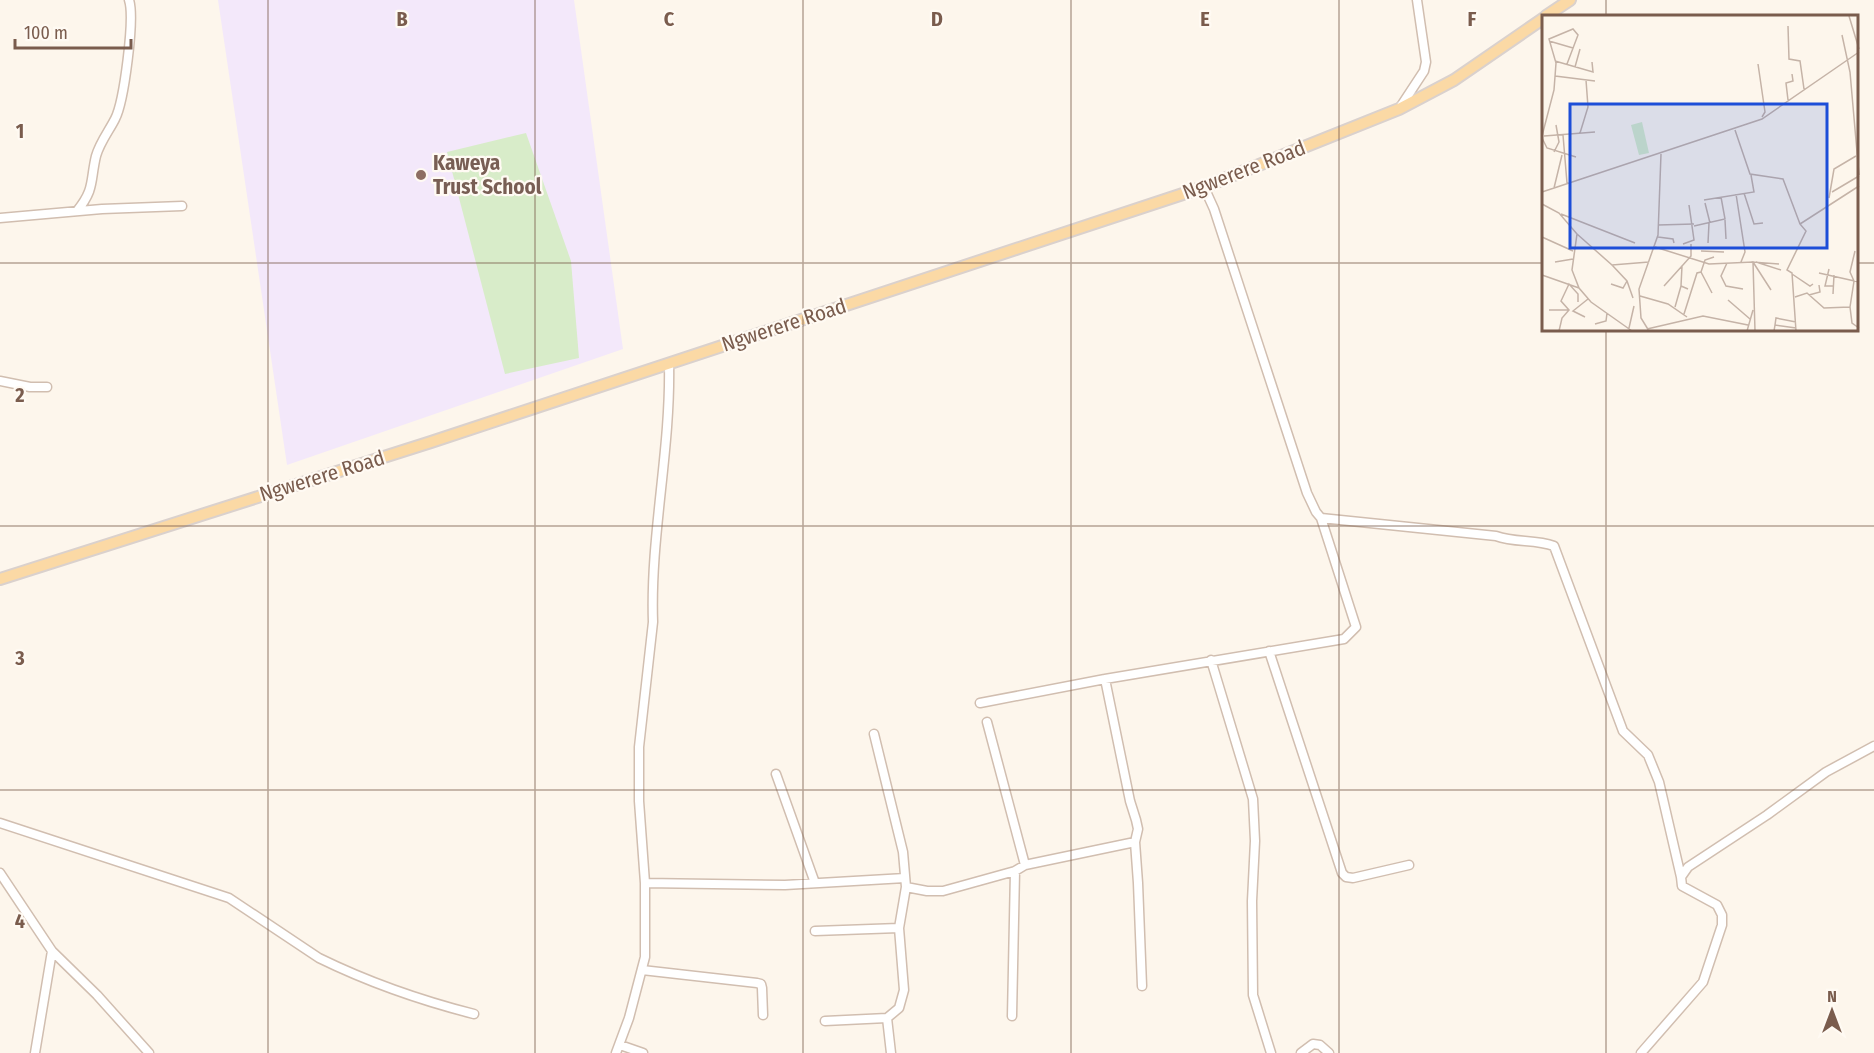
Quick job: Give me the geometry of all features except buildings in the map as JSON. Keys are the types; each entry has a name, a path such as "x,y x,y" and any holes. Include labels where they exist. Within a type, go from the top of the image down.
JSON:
{"main road":[{"name":"Ngwerere Road","path":"1548,15 1570,0"},
{"name":"Ngwerere Road","path":"0,579 1204,187 1399,109 1454,80 1542,19"}],"street":[{"path":"77,212 88,198 96,156 117,117 132,22 129,0"},
{"path":"1399,109 1424,71 1426,62 1417,0"},
{"path":"980,703 1211,660 1344,639 1356,627 1321,518 1307,492 1232,262 1204,187"},
{"path":"0,218 182,206"},
{"path":"643,1053 618,1049 645,957 645,883 639,801 639,747 652,622 669,363"},
{"path":"0,381 30,387 47,387"},
{"path":"1321,518 1496,536 1510,541 1538,540 1554,546 1623,731 1648,755 1659,782 1682,886 1717,905 1722,915 1722,925 1704,982 1641,1053"},
{"path":"1269,651 1342,873 1346,877 1353,878 1408,865"},
{"path":"1211,660 1253,799 1255,841 1252,901 1253,995 1271,1053"},
{"path":"1105,679 1130,801 1137,820 1135,843 1142,986"},
{"path":"987,722 1025,865"},
{"path":"825,1021 887,1018 899,1008 904,990 899,928 905,883 903,852 874,734"},
{"path":"1681,877 1689,867 1826,772 1874,746"},
{"path":"776,774 815,883"},
{"path":"0,823 229,898 331,964 405,995 474,1014"},
{"path":"645,883 718,885 905,883 927,891 943,891 1015,871 1025,865 1135,843"},
{"path":"1012,1016 1015,871"},
{"path":"0,873 52,951 97,994 149,1053"},
{"path":"815,930 899,928"},
{"path":"35,1053 52,951"},
{"path":"642,970 757,982 762,988 763,1015"},
{"path":"887,1018 891,1053"},
{"path":"1301,1053 1313,1044 1320,1045 1329,1053"}],"shaded area":[{"name":"Kaweya Trust School","path":"218,0 574,0 623,349 287,465"}],"green space":[{"path":"526,133 571,261 579,358 505,374 447,152"}],"place":[{"name":"Kaweya Trust School","path":"421,175"}]}
